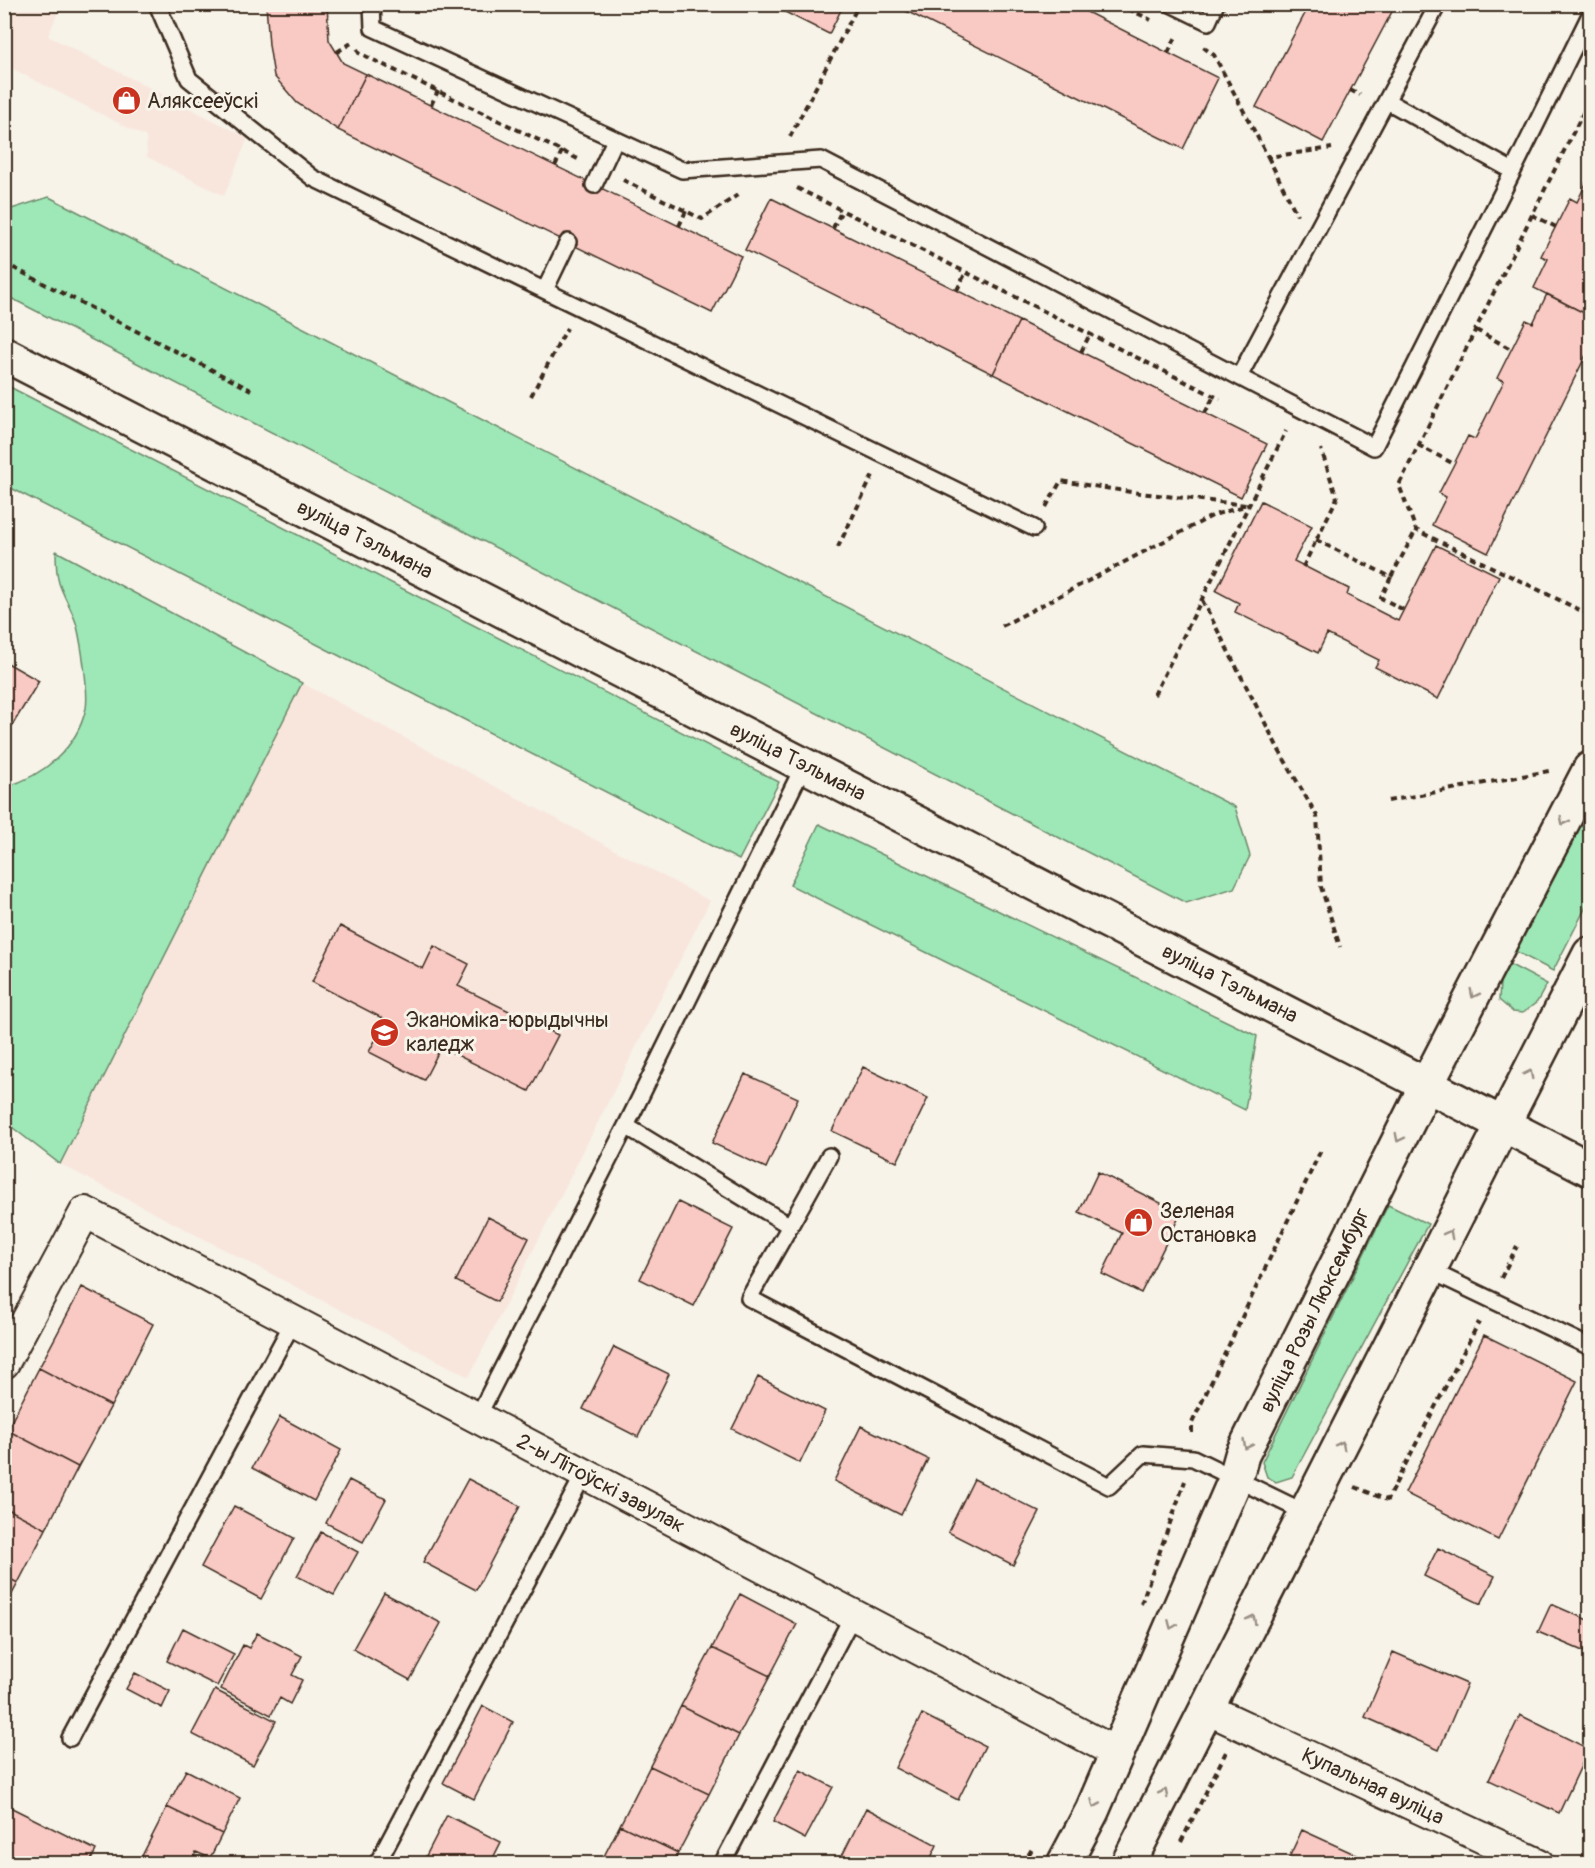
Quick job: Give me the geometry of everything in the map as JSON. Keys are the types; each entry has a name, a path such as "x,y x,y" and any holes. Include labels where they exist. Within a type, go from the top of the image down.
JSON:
{"main road":[{"name":"вуліца Тэльмана","path":"4,354 1502,1126 1590,1169"},
{"name":"вуліца Розы Люксембург","path":"1064,1863 1092,1811 1235,1480 1242,1455 1426,1086 1575,769"},
{"path":"1128,1863 1590,954"}],"street":[{"name":"2-ы Літоўскі завулак","path":"4,1363 85,1212 1117,1753"},
{"name":"Купальная вуліца","path":"1207,1709 1539,1863"}],"lane":[{"path":"157,4 189,79 313,178 1034,528"},
{"path":"372,4 373,28 682,170 773,169 821,160 1240,375 1374,447 1590,15"},
{"path":"1171,4 1208,22 1216,4"},
{"path":"1240,375 1438,4"},
{"path":"1387,101 1513,171"},
{"path":"594,184 615,140"},
{"path":"545,290 567,242"},
{"path":"477,1418 626,1126 804,765"},
{"path":"626,1126 790,1226"},
{"path":"829,1156 749,1298 1108,1486 1143,1454 1193,1458 1306,1513"},
{"path":"1430,1270 1590,1347"},
{"path":"70,1738 293,1322"},
{"path":"377,1863 584,1474"},
{"path":"722,1863 854,1615"}],"path":[{"path":"350,37 359,53 702,219 773,169 858,4"},
{"path":"1168,53 1178,34"},
{"path":"337,52 353,42"},
{"path":"1197,43 1214,55 1311,244"},
{"path":"430,105 438,91"},
{"path":"1590,100 1399,485 1416,530 1590,615"},
{"path":"1268,157 1341,147"},
{"path":"555,166 562,151"},
{"path":"773,169 842,210 1225,401"},
{"path":"833,228 842,210"},
{"path":"679,226 686,211"},
{"path":"1532,215 1556,227"},
{"path":"4,262 251,390"},
{"path":"957,290 966,272"},
{"path":"531,396 578,307"},
{"path":"1476,330 1511,349"},
{"path":"1081,352 1090,334"},
{"path":"1206,413 1214,396"},
{"path":"1276,426 1295,435"},
{"path":"1154,695 1286,431"},
{"path":"1303,567 1337,498 1321,448 1312,444"},
{"path":"1419,445 1454,464"},
{"path":"838,547 883,455"},
{"path":"1034,528 1061,481 1131,492 1249,505"},
{"path":"1002,626 1214,515 1249,505"},
{"path":"1404,610 1381,598 1416,530"},
{"path":"1316,540 1391,577"},
{"path":"1202,600 1317,816 1321,887 1340,947"},
{"path":"1388,801 1575,769"},
{"path":"1138,1613 1193,1458 1192,1423 1322,1148"},
{"path":"1349,1497 1354,1487 1387,1500 1517,1246"},
{"path":"1178,1846 1240,1724"},
{"path":"1023,1863 1033,1846"}],"shaded area":[{"name":"Аляксееўскі","path":"4,5 61,5 48,36 248,138 224,196 147,157 146,137 5,65"},
{"name":"Эканоміка-юрыдычны каледж","path":"302,683 710,901 469,1377 60,1164"}],"green space":[{"path":"49,197 1235,807 1250,856 1234,888 1186,903 5,295 5,211"},
{"path":"4,384 779,782 739,860 5,485"},
{"path":"56,551 302,683 60,1164 4,1121 5,787 32,776 56,759 75,736 87,700 79,634 59,583"},
{"path":"1590,808 1590,899 1553,971 1515,951"},
{"path":"819,824 1257,1036 1245,1110 790,885"},
{"path":"1509,964 1547,984 1537,1002 1523,1013 1513,1012 1499,1000 1500,982"},
{"path":"1388,1205 1428,1224 1292,1477 1276,1482 1267,1477 1262,1462"}],"building":[{"path":"266,4 327,4 329,40 343,63 366,74 338,130 297,103 274,76"},
{"path":"769,4 844,4 829,34"},
{"path":"892,4 1071,4 1218,78 1183,149"},
{"path":"1310,4 1396,4 1323,142 1256,107"},
{"path":"366,74 741,256 712,313 338,130"},
{"path":"1590,175 1590,316 1534,288 1548,259 1541,256 1570,198 1577,202"},
{"path":"771,198 1019,321 993,374 745,250"},
{"path":"1547,294 1590,316 1590,347 1488,553 1432,525 1446,497 1439,493 1468,436 1475,439 1504,381 1497,378 1526,320 1533,323"},
{"path":"1019,321 1267,444 1241,497 993,374"},
{"path":"1261,501 1312,526 1294,561 1349,589 1347,595 1398,621 1436,545 1499,576 1438,699 1375,667 1379,660 1327,634 1318,653 1235,612 1239,603 1216,591"},
{"path":"4,661 39,681 4,739"},
{"path":"340,926 423,969 434,946 469,964 458,986 558,1035 529,1091 441,1047 424,1080 369,1052 386,1020 312,982"},
{"path":"863,1067 928,1098 897,1162 832,1131"},
{"path":"745,1074 798,1098 766,1168 712,1143"},
{"name":"Зеленая Остановка","path":"1098,1172 1181,1213 1141,1293 1102,1274 1122,1233 1079,1212"},
{"path":"678,1202 733,1229 694,1306 640,1279"},
{"path":"488,1217 529,1238 497,1302 456,1281"},
{"path":"82,1287 153,1324 111,1406 39,1368"},
{"path":"1484,1335 1577,1381 1498,1540 1405,1493"},
{"path":"614,1347 669,1374 638,1437 583,1409"},
{"path":"39,1368 111,1406 78,1467 7,1430"},
{"path":"758,1377 825,1411 800,1463 732,1429"},
{"path":"280,1417 341,1450 314,1501 252,1468"},
{"path":"861,1426 928,1459 901,1515 834,1481"},
{"path":"7,1430 78,1467 46,1529 4,1507 4,1434"},
{"path":"468,1479 520,1506 476,1590 423,1562"},
{"path":"974,1479 1040,1512 1013,1565 948,1532"},
{"path":"349,1480 386,1499 363,1542 326,1523"},
{"path":"234,1506 294,1538 261,1599 201,1567"},
{"path":"4,1507 46,1529 18,1583 4,1576"},
{"path":"321,1532 358,1552 334,1595 297,1576"},
{"path":"1438,1548 1495,1576 1481,1604 1424,1576"},
{"path":"4,1576 18,1583 4,1609"},
{"path":"384,1593 441,1623 410,1680 353,1649"},
{"path":"740,1594 797,1624 770,1676 712,1648"},
{"path":"1551,1604 1590,1621 1590,1654 1538,1632"},
{"path":"183,1628 234,1654 217,1686 167,1661"},
{"path":"257,1633 302,1656 292,1675 302,1680 290,1704 280,1698 271,1715 221,1689 243,1645 249,1648"},
{"path":"712,1648 770,1676 739,1735 681,1706"},
{"path":"1393,1652 1467,1684 1439,1750 1365,1717"},
{"path":"135,1673 170,1691 162,1708 126,1689"},
{"path":"215,1690 276,1721 253,1765 192,1734"},
{"path":"483,1706 513,1722 474,1799 443,1783"},
{"path":"681,1706 739,1735 709,1794 650,1766"},
{"path":"922,1714 985,1746 958,1800 895,1768"},
{"path":"1520,1715 1589,1749 1559,1813 1489,1780"},
{"path":"650,1766 709,1794 678,1853 620,1825"},
{"path":"186,1770 240,1798 222,1834 167,1807"},
{"path":"800,1770 833,1787 805,1839 773,1822"},
{"path":"4,1804 96,1850 89,1864 4,1863"},
{"path":"167,1807 222,1834 210,1858 196,1852 190,1864 152,1864 141,1858"},
{"path":"866,1808 937,1845 928,1864 857,1864 842,1856"},
{"path":"447,1815 501,1842 490,1864 440,1864 426,1856"},
{"path":"620,1825 678,1853 673,1864 600,1864"},
{"path":"1302,1830 1372,1862 1372,1864 1286,1864"}],"place":[{"name":"Аляксееўскі","path":"126,101"},
{"name":"Эканоміка-юрыдычны каледж","path":"385,1032"},
{"name":"Зеленая Остановка","path":"1139,1223"}]}
